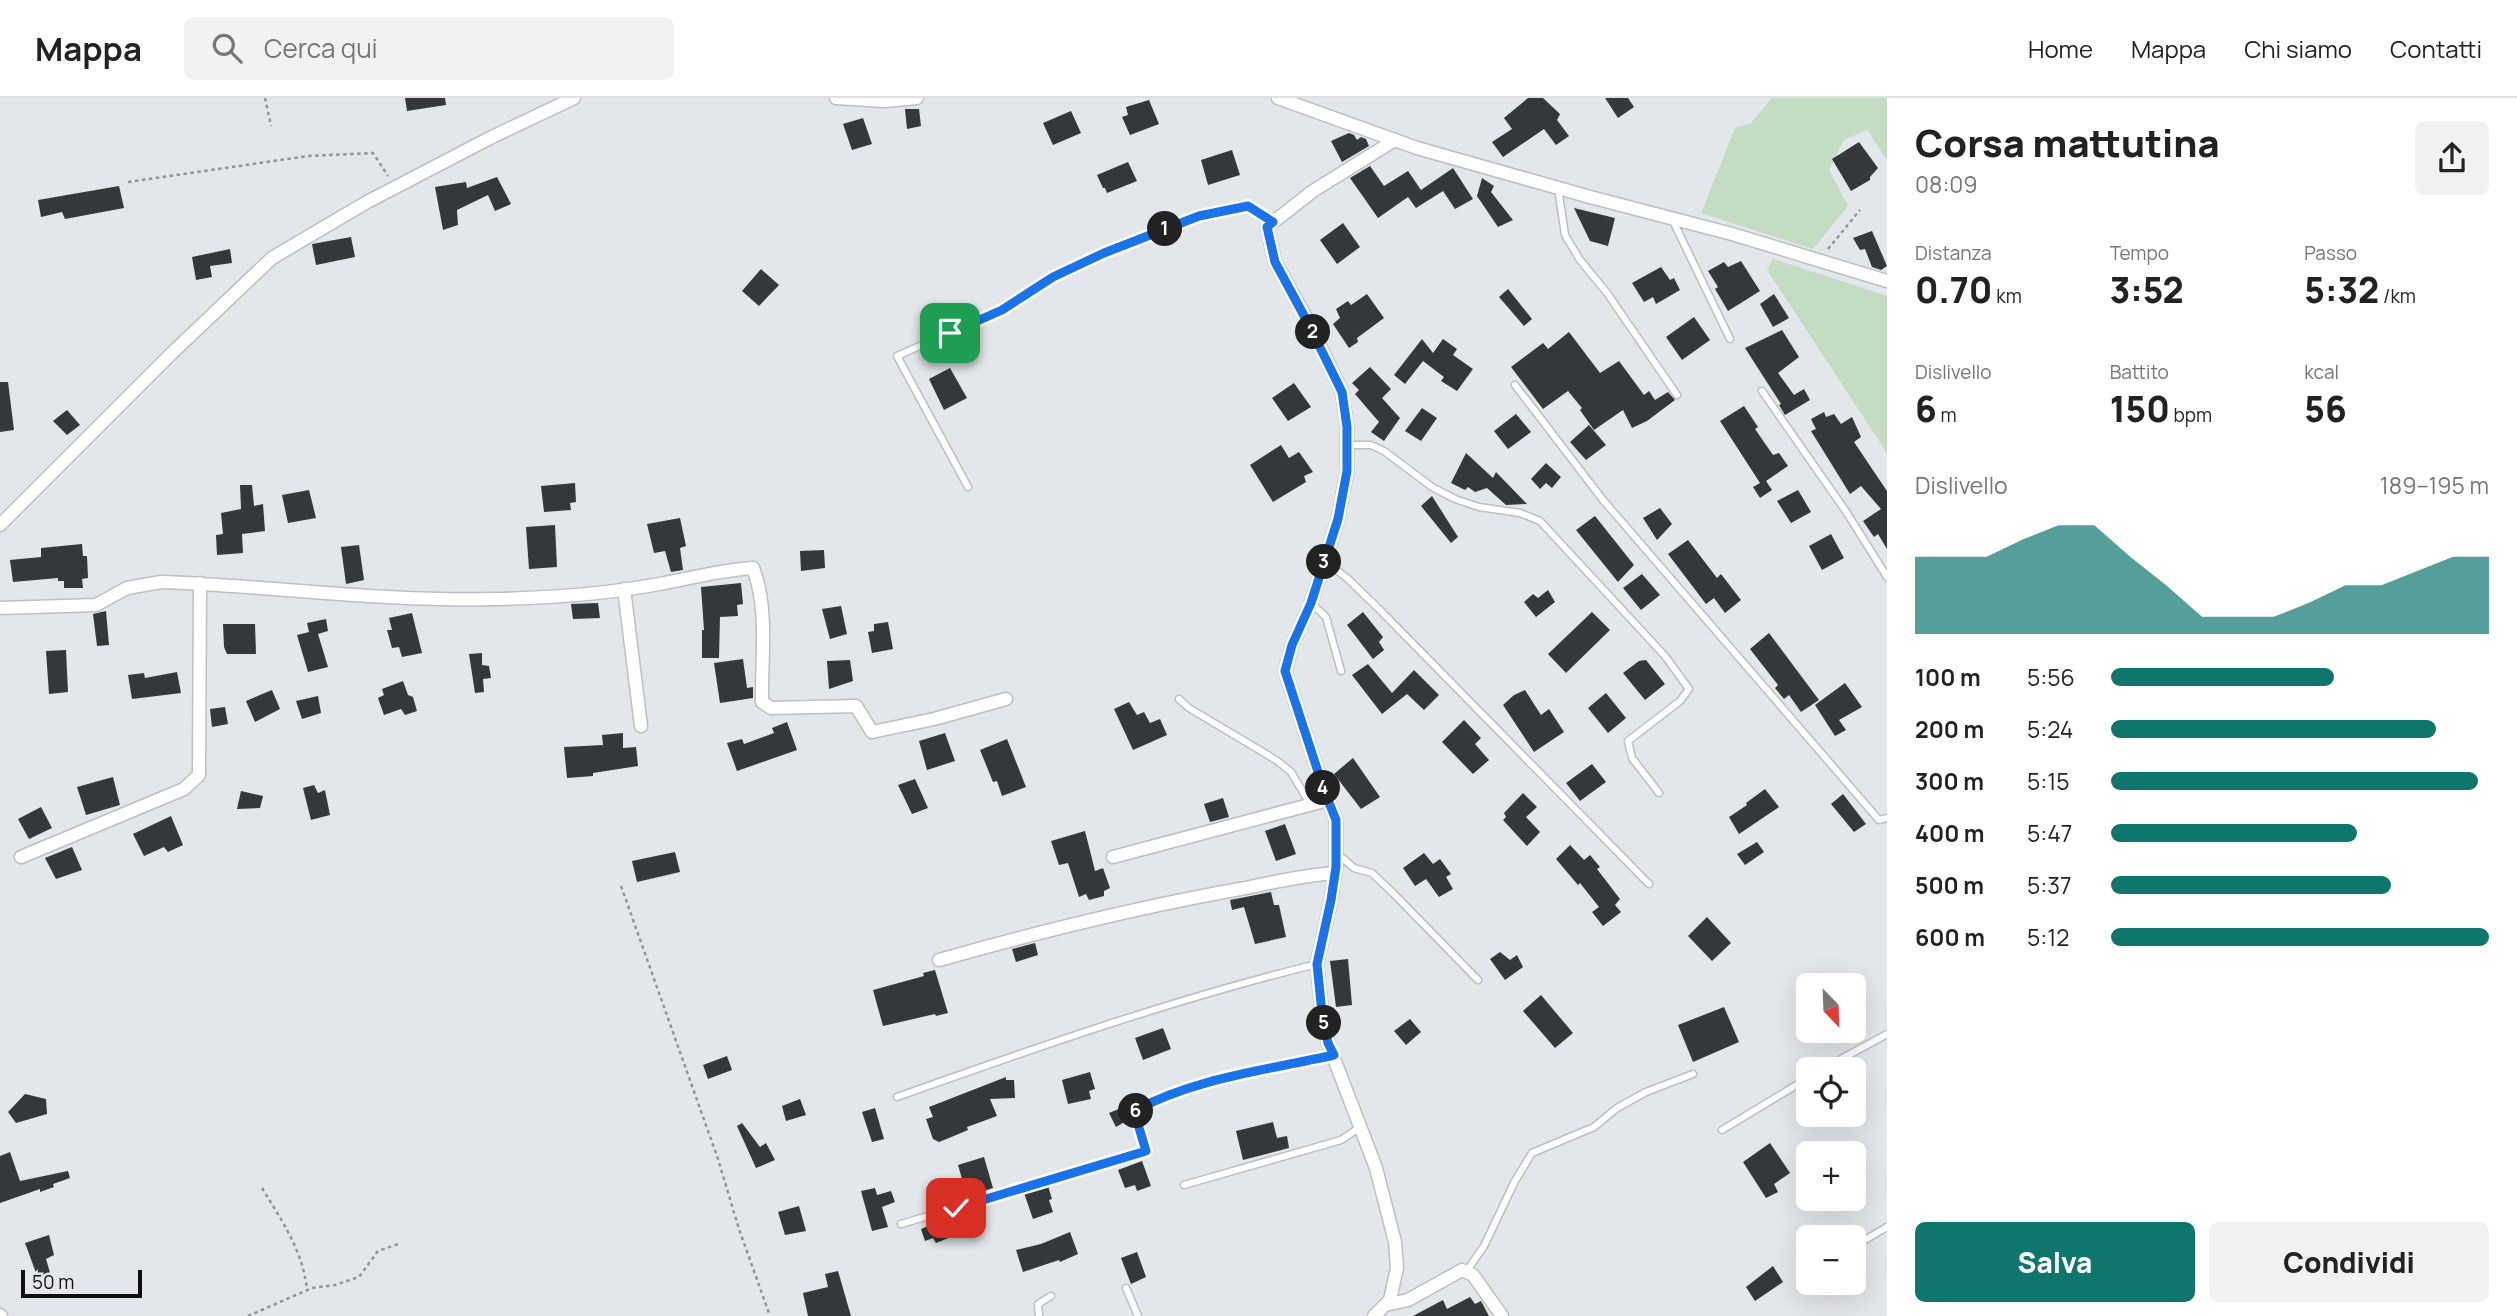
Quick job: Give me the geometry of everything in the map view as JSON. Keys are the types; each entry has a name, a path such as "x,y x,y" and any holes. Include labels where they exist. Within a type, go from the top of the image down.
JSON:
{"street":[{"path":"0,525 171,354 272,258 396,187 574,98"},
{"path":"836,98 884,101 917,98"},
{"path":"1278,98 1437,154 1672,217 1887,281"},
{"path":"1381,1312 1390,1300 1397,1268 1395,1242 1362,1126 1328,1043 1317,964 1335,873 1336,820 1285,671 1292,645 1311,603 1338,519 1347,471 1347,427 1342,392 1275,262 1267,227 1313,191 1395,139"},
{"path":"0,608 96,605 127,588 161,582 382,596 494,599 658,585 721,570 753,568 760,586 762,702 771,708 856,706 872,733 1006,699"},
{"path":"20,858 184,789 199,775 200,583"},
{"path":"624,589 641,726"},
{"path":"1113,858 1328,800"},
{"path":"940,960 1010,940 1202,896 1306,875 1335,873"},
{"path":"1381,1312 1462,1270 1473,1275 1502,1316"}],"lane":[{"path":"1558,188 1565,235 1677,395"},
{"path":"968,487 897,356 1002,310 1053,277 1104,253 1199,216 1248,206 1273,222"},
{"path":"1672,217 1730,339"},
{"path":"1516,385 1603,500 1879,820 1887,818"},
{"path":"1762,391 1847,513 1887,577"},
{"path":"1347,445 1371,445 1384,451 1432,487 1455,499 1479,507 1520,513 1540,521 1665,656 1689,689 1680,701 1628,741 1632,758 1659,793"},
{"path":"1325,561 1378,608 1649,884"},
{"path":"1311,603 1326,617 1342,671"},
{"path":"1179,699 1291,772 1311,806"},
{"path":"1336,853 1354,868 1372,873 1478,980"},
{"path":"897,1097 1125,1018 1239,983 1317,964"},
{"path":"1845,1057 1887,1034"},
{"path":"901,1224 1146,1151 1134,1111 1175,1093 1226,1078 1334,1055"},
{"path":"1466,1272 1484,1246 1515,1181 1532,1153 1594,1126 1617,1108 1646,1092 1693,1074"},
{"path":"1722,1130 1796,1085"},
{"path":"1184,1185 1341,1140 1362,1126"},
{"path":"1866,1239 1887,1227"},
{"path":"1126,1288 1138,1316"},
{"path":"1039,1316 1038,1304 1051,1296"}],"path":[{"path":"265,98 271,126"},
{"path":"128,182 308,156 373,153 396,187"},
{"path":"1820,260 1860,210"},
{"path":"621,886 718,1159 770,1316"},
{"path":"262,1188 297,1246 305,1271 307,1290"},
{"path":"248,1316 307,1290 359,1277 378,1251 401,1243"}],"green space":[{"path":"1772,98 1887,98 1887,160 1867,130 1844,140 1829,170 1848,206 1813,249 1701,213 1735,128 1751,123"},
{"path":"1773,259 1887,296 1887,453 1767,270"}],"building":[{"path":"405,98 445,98 446,105 407,111"},
{"path":"1528,98 1543,98 1560,114 1557,120 1569,136 1556,145 1544,129 1503,157 1492,142 1512,129 1504,118"},
{"path":"1605,98 1628,98 1634,107 1618,118"},
{"path":"1149,100 1159,124 1130,135 1122,117 1128,115 1126,107"},
{"path":"905,109 919,109 921,126 907,129"},
{"path":"1071,111 1081,133 1053,145 1043,123"},
{"path":"863,118 872,144 852,150 843,124"},
{"path":"1349,133 1357,140 1361,137 1366,139 1369,146 1342,162 1331,141"},
{"path":"1859,142 1878,168 1870,180 1851,191 1832,159"},
{"path":"1232,150 1240,175 1208,185 1201,160"},
{"path":"1128,162 1137,181 1107,193 1097,175"},
{"path":"1370,166 1384,186 1408,171 1421,190 1453,168 1473,199 1455,209 1443,191 1416,208 1408,197 1378,218 1350,178"},
{"path":"497,177 511,204 495,211 488,195 457,210 458,225 443,230 435,187 466,182 467,188"},
{"path":"1482,178 1494,186 1491,192 1513,220 1498,227 1477,196"},
{"path":"119,186 124,208 65,219 62,212 41,217 38,200"},
{"path":"1574,208 1615,218 1608,246 1590,241"},
{"path":"1343,223 1360,247 1337,264 1320,240"},
{"path":"1872,231 1887,266 1881,270 1872,267 1865,249 1860,250 1853,238"},
{"path":"351,237 355,257 316,265 312,244"},
{"path":"230,249 232,263 210,266 212,277 196,280 192,257"},
{"path":"1741,261 1760,291 1728,311 1708,271 1724,262 1728,267"},
{"path":"1661,267 1670,280 1674,278 1680,290 1656,304 1653,297 1644,302 1632,283"},
{"path":"761,269 779,285 759,306 742,291"},
{"path":"1508,289 1532,319 1524,326 1499,297"},
{"path":"1367,294 1384,318 1357,338 1358,342 1349,348 1333,324 1340,318 1336,309 1348,301 1351,305"},
{"path":"1774,294 1789,318 1773,327 1760,304"},
{"path":"1694,317 1710,340 1682,360 1666,337"},
{"path":"1782,330 1799,357 1778,373 1794,395 1804,389 1810,400 1785,415 1779,405 1781,404 1745,348"},
{"path":"1569,332 1600,373 1619,361 1644,395 1649,391 1655,400 1668,392 1675,400 1647,421 1632,428 1623,410 1594,430 1580,410 1582,408 1568,391 1543,409 1511,367 1543,343 1548,349"},
{"path":"1422,339 1433,353 1443,339 1457,349 1453,355 1473,369 1457,391 1441,381 1444,377 1423,361 1405,384 1394,375"},
{"path":"1370,367 1391,389 1382,398 1400,418 1384,441 1371,432 1379,422 1355,394 1359,390 1352,383"},
{"path":"950,368 967,398 944,410 929,379"},
{"path":"0,382 8,382 14,430 0,432"},
{"path":"1294,383 1311,407 1288,421 1272,398"},
{"path":"1744,406 1758,427 1755,429 1773,455 1779,453 1788,466 1766,481 1772,490 1760,498 1753,487 1760,483 1720,421"},
{"path":"1422,408 1437,418 1421,441 1405,431"},
{"path":"67,410 80,425 67,435 53,421"},
{"path":"1824,412 1826,417 1834,414 1841,424 1852,417 1861,437 1854,442 1887,491 1887,549 1878,534 1874,537 1863,521 1881,509 1861,486 1850,494 1811,431 1816,429 1811,419"},
{"path":"1516,414 1531,432 1508,449 1494,431"},
{"path":"1589,425 1606,445 1586,460 1570,442"},
{"path":"1281,445 1289,458 1299,452 1313,472 1304,476 1306,482 1273,502 1250,465"},
{"path":"1466,453 1493,478 1496,472 1527,504 1506,505 1487,488 1475,492 1468,487 1465,490 1451,483"},
{"path":"1546,463 1561,477 1552,488 1546,483 1540,489 1531,479"},
{"path":"575,483 576,502 570,503 571,510 544,512 541,486"},
{"path":"240,485 252,485 254,506 263,504 265,531 242,534 243,553 217,555 216,535 223,534 221,513 241,509"},
{"path":"309,490 316,518 288,523 282,495"},
{"path":"1798,490 1811,512 1791,523 1777,501"},
{"path":"1432,496 1458,537 1451,543 1421,506"},
{"path":"1660,508 1672,524 1657,540 1643,518"},
{"path":"1595,516 1634,565 1618,582 1576,530"},
{"path":"680,518 686,546 680,548 683,570 671,572 665,551 654,553 647,524"},
{"path":"555,525 557,567 529,569 526,527"},
{"path":"1831,534 1844,558 1822,570 1809,546"},
{"path":"1688,540 1717,578 1721,574 1741,600 1725,613 1714,598 1706,604 1668,554"},
{"path":"82,544 83,556 87,556 88,578 82,579 83,588 64,588 64,581 58,581 58,578 13,582 10,560 41,557 41,548"},
{"path":"359,545 364,580 346,584 341,547"},
{"path":"824,550 825,568 801,571 800,551"},
{"path":"1642,574 1660,595 1641,610 1623,588"},
{"path":"741,583 743,604 737,605 738,616 720,617 719,658 702,658 704,630 701,587"},
{"path":"1548,590 1555,602 1536,617 1524,602 1533,594 1538,598"},
{"path":"598,603 600,618 573,619 571,604"},
{"path":"841,606 847,634 830,639 822,609"},
{"path":"106,611 109,645 97,646 93,614"},
{"path":"1363,612 1383,637 1379,642 1384,650 1373,659 1347,625"},
{"path":"1592,612 1610,630 1566,673 1548,654"},
{"path":"412,613 422,653 402,657 399,647 392,648 387,630 392,630 389,618"},
{"path":"326,619 328,631 318,634 328,667 308,672 297,635 309,632 307,623"},
{"path":"888,622 893,649 872,653 868,632 874,631 874,624"},
{"path":"223,624 255,624 256,654 227,654"},
{"path":"1769,633 1819,700 1801,712 1789,695 1784,699 1775,688 1778,685 1750,649"},
{"path":"66,650 68,692 49,694 46,651"},
{"path":"482,653 482,665 489,666 491,678 483,679 484,692 475,693 469,654"},
{"path":"743,659 747,688 753,687 753,698 720,703 714,663"},
{"path":"850,660 853,681 829,689 827,661"},
{"path":"1646,660 1665,684 1645,700 1623,673 1639,661"},
{"path":"1368,664 1392,693 1414,670 1439,695 1424,710 1407,694 1382,714 1352,675"},
{"path":"177,672 181,693 132,699 128,675 144,673 145,678"},
{"path":"403,681 408,695 413,697 417,711 405,715 401,709 384,715 378,698 384,695 382,689"},
{"path":"1845,683 1862,707 1839,720 1846,730 1835,736 1815,705"},
{"path":"272,690 280,709 255,722 246,701"},
{"path":"1525,690 1541,715 1549,709 1564,732 1534,752 1503,705"},
{"path":"1606,693 1626,718 1608,733 1588,708"},
{"path":"318,696 321,713 302,719 296,701"},
{"path":"1129,702 1137,715 1144,712 1150,723 1160,719 1167,735 1133,750 1114,709"},
{"path":"225,707 228,724 212,727 210,709"},
{"path":"1464,720 1481,738 1475,744 1489,760 1473,774 1442,742"},
{"path":"787,722 797,750 737,771 727,743 742,739 744,744 774,733 772,728"},
{"path":"623,733 623,748 636,747 638,766 593,773 593,776 567,778 564,747 603,745 602,735"},
{"path":"945,733 955,761 927,770 919,741"},
{"path":"1007,739 1026,787 1002,796 980,750"},
{"path":"1353,758 1380,797 1361,809 1334,774"},
{"path":"1592,764 1606,782 1580,801 1566,783"},
{"path":"113,777 120,805 86,815 77,787"},
{"path":"915,779 928,808 912,814 898,785"},
{"path":"314,785 318,793 325,790 330,815 311,820 303,788"},
{"path":"1765,789 1779,807 1739,834 1729,817"},
{"path":"241,791 263,796 260,808 237,809"},
{"path":"1523,793 1537,807 1526,817 1540,832 1527,846 1503,820 1506,817 1504,813"},
{"path":"1843,794 1866,824 1854,832 1831,804"},
{"path":"1223,798 1229,817 1210,822 1204,804"},
{"path":"41,807 52,828 29,839 18,819"},
{"path":"171,816 183,845 168,852 164,847 144,856 133,834"},
{"path":"1285,824 1296,854 1276,861 1265,831"},
{"path":"1085,831 1095,871 1103,868 1110,888 1104,891 1104,896 1089,900 1086,894 1079,897 1068,863 1059,865 1051,841"},
{"path":"1757,842 1764,852 1745,865 1737,854"},
{"path":"1570,845 1584,860 1590,855 1600,867 1597,869 1620,899 1615,905 1621,912 1603,926 1592,912 1599,907 1556,859"},
{"path":"72,847 82,870 56,879 45,858"},
{"path":"675,852 680,872 637,882 632,861"},
{"path":"1424,853 1433,864 1440,859 1451,874 1446,877 1453,889 1439,897 1426,879 1415,886 1403,868"},
{"path":"1271,892 1274,905 1279,905 1286,937 1255,944 1244,907 1232,910 1230,900"},
{"path":"1707,917 1731,943 1712,961 1688,936"},
{"path":"1035,943 1038,955 1016,962 1012,949"},
{"path":"1500,952 1510,960 1517,955 1523,967 1505,980 1490,959"},
{"path":"1348,959 1352,1005 1336,1007 1330,961"},
{"path":"935,970 948,1013 883,1026 873,990 924,976 923,973"},
{"path":"1541,995 1573,1033 1555,1048 1523,1011"},
{"path":"1724,1007 1739,1042 1693,1062 1678,1025"},
{"path":"1410,1019 1421,1032 1406,1045 1394,1031"},
{"path":"1163,1028 1171,1049 1143,1060 1135,1038"},
{"path":"727,1056 732,1070 708,1079 703,1065"},
{"path":"1090,1072 1095,1089 1089,1091 1091,1099 1068,1104 1062,1080"},
{"path":"1006,1077 1006,1080 1014,1080 1015,1098 990,1099 997,1116 967,1127 968,1130 939,1142 933,1139 926,1119 933,1117 929,1107"},
{"path":"25,1094 46,1099 47,1114 16,1123 8,1112"},
{"path":"800,1099 806,1115 786,1121 782,1106"},
{"path":"1126,1106 1130,1119 1116,1127 1109,1113"},
{"path":"875,1108 884,1139 872,1142 862,1112"},
{"path":"1273,1122 1277,1138 1287,1136 1289,1148 1243,1160 1236,1131"},
{"path":"742,1123 760,1147 766,1143 775,1160 756,1168 737,1126"},
{"path":"1770,1143 1790,1173 1774,1184 1778,1192 1766,1198 1743,1162"},
{"path":"10,1152 20,1181 68,1171 70,1178 40,1192 40,1189 0,1203 0,1156"},
{"path":"984,1157 993,1188 967,1196 958,1165"},
{"path":"1142,1161 1151,1186 1137,1191 1135,1185 1125,1188 1118,1170"},
{"path":"1048,1186 1053,1212 1033,1219 1024,1193"},
{"path":"875,1188 877,1195 891,1191 895,1202 882,1207 888,1227 872,1231 861,1191"},
{"path":"799,1206 806,1231 785,1235 778,1212"},
{"path":"962,1212 966,1225 955,1230 956,1235 936,1243 933,1238 925,1241 921,1229 933,1224 931,1221"},
{"path":"1070,1232 1078,1254 1023,1272 1016,1250 1041,1244"},
{"path":"49,1235 54,1255 46,1259 51,1276 39,1281 25,1243"},
{"path":"1137,1252 1146,1277 1131,1284 1121,1258"},
{"path":"1773,1266 1783,1282 1755,1301 1746,1287"},
{"path":"838,1271 851,1316 808,1316 803,1293 828,1287 825,1274"},
{"path":"1470,1297 1475,1304 1481,1301 1489,1316 1413,1316 1443,1300 1447,1309"}],"route":[{"path":"950,333 1002,310 1053,277 1104,253 1199,216 1248,206 1273,222 1267,227 1275,262 1342,392 1347,427 1347,471 1338,519 1311,603 1292,645 1285,671 1336,820 1336,867 1317,964 1322,1013 1328,1043 1334,1055 1226,1078 1175,1093 1134,1111 1146,1151 956,1208"}]}
